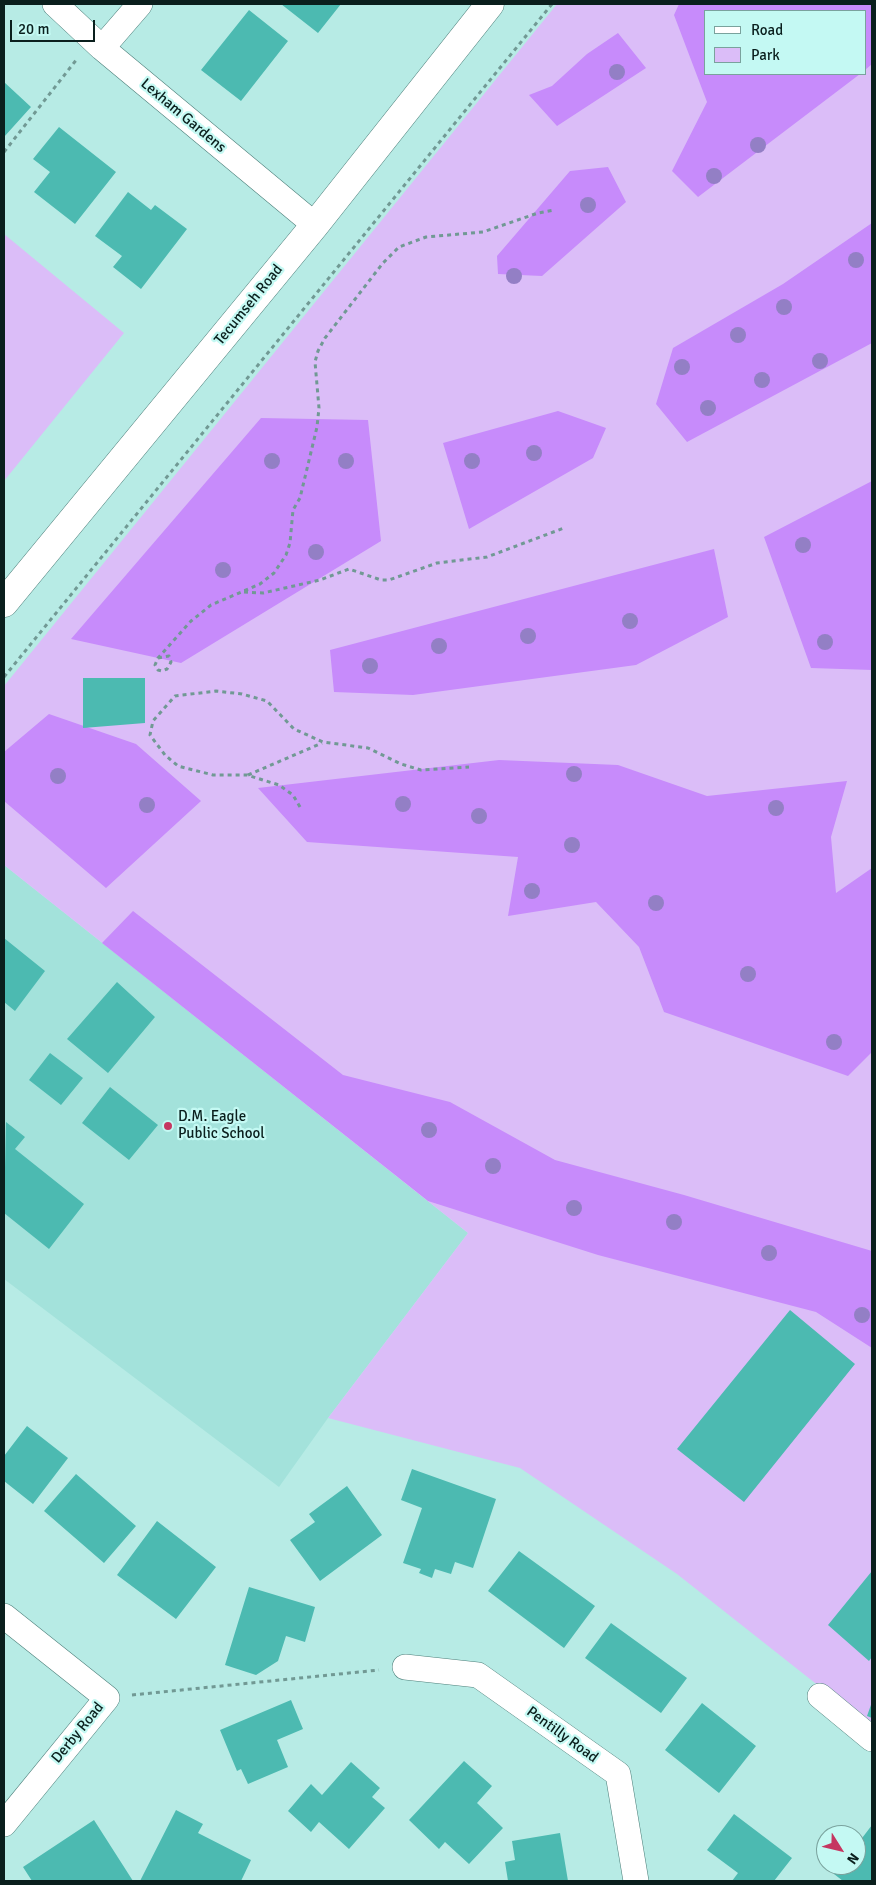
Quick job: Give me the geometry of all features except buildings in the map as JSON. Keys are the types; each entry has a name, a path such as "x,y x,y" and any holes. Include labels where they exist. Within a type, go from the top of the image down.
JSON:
{"main road":[{"name":"Tecumseh Road","path":"4,603 315,225 490,4"}],"street":[{"name":"Lexham Gardens","path":"55,4 98,44 315,225"},
{"path":"98,44 140,4"},
{"name":"Derby Road","path":"4,1616 107,1698 4,1824"},
{"name":"Pentilly Road","path":"405,1667 478,1674 618,1774 636,1881"},
{"path":"820,1696 872,1738"}],"path":[{"path":"4,677 370,230 552,4"},
{"path":"4,152 54,85 98,44"},
{"path":"158,658 169,656 171,662 168,669 158,670 155,665 158,658 191,621 211,605 260,584 274,573 286,555 290,543 292,510 300,498 317,427 319,408 315,362 318,351 325,338 383,263 399,247 426,237 483,232 538,213 554,210"},
{"path":"242,592 273,591 320,580 348,569 381,580 389,580 437,563 487,557 564,528"},
{"path":"300,807 293,795 279,785 247,775 213,775 178,766 165,755 150,734 153,721 175,696 216,691 242,694 267,701 294,729 323,742 368,748 401,764 421,770 469,767"},
{"path":"247,775 323,742"},
{"path":"107,1698 405,1667"}],"shaded area":[{"path":"679,4 872,4 872,64 866,69 866,10 704,10 704,75 859,75 698,197 672,171 707,102 674,15"},
{"path":"618,33 646,68 557,126 529,95 552,86 587,54"},
{"path":"608,167 626,202 542,276 498,274 497,256 570,171"},
{"path":"872,223 872,343 687,442 656,404 673,348 783,284"},
{"path":"558,411 606,428 593,458 469,529 443,443"},
{"path":"261,418 368,420 381,541 181,663 71,639"},
{"path":"872,481 872,670 811,668 764,537"},
{"path":"714,549 728,617 636,665 413,695 334,692 330,650"},
{"path":"49,714 136,744 201,801 106,888 4,801 4,752"},
{"path":"499,760 618,765 707,796 847,781 831,837 836,893 872,868 872,1052 848,1076 664,1012 639,947 596,902 508,916 518,857 307,842 258,788"},
{"name":"D.M. Eagle Public School","path":"4,865 468,1233 328,1418 279,1487 4,1279"},
{"path":"133,911 343,1075 450,1102 555,1160 684,1195 872,1251 872,1348 816,1312 598,1255 428,1201 102,943"}],"green space":[{"path":"557,4 872,4 872,1728 677,1574 520,1468 328,1418 468,1233 4,865 4,686"},
{"path":"4,234 124,333 4,481"}],"place":[{"name":"D.M. Eagle Public School","path":"168,1126"}]}
